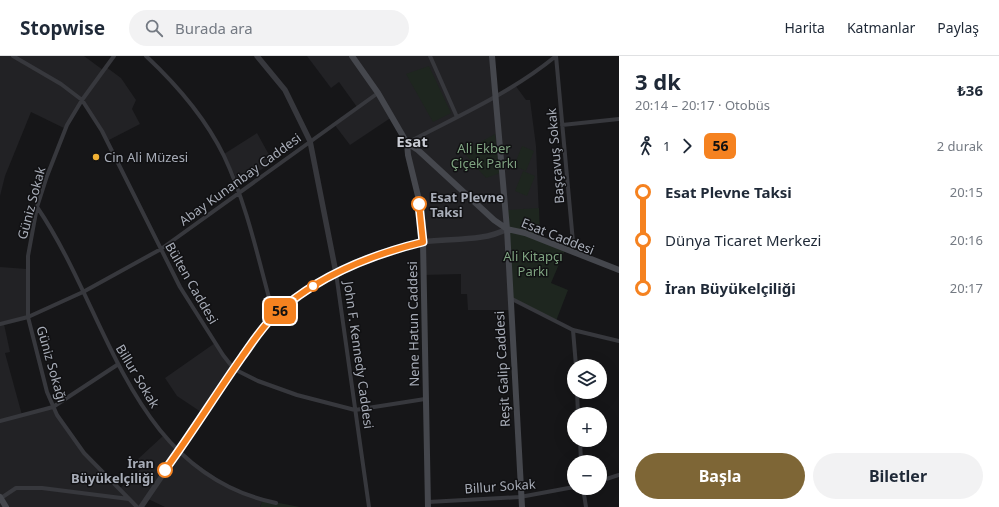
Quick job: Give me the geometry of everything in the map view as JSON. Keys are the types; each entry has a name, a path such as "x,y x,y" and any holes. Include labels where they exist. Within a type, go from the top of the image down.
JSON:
{"main road":[{"name":"Esat Caddesi","path":"352,56 378,92 407,143 418,150 474,203 507,229 525,233 574,254 619,270"},
{"name":"Reşit Galip Caddesi","path":"492,56 507,229 520,497 522,507"},
{"name":"Nene Hatun Caddesi","path":"407,143 408,155 418,196 423,242 428,505"}],"street":[{"name":"Bülten Caddesi","path":"13,56 61,84 82,100 102,131 191,306 234,369 258,381 297,395 355,410 425,399"},
{"name":"Güniz Sokak","path":"28,317 28,256 37,207 47,176 67,125 82,100 114,56"},
{"path":"146,56 181,92 204,123 224,155 239,192 274,316"},
{"name":"John F. Kennedy Caddesi","path":"257,56 285,90 310,141 336,273 369,507"},
{"path":"430,56 457,117"},
{"path":"407,143 496,97 526,79 556,56"},
{"name":"Başçavuş Sokak","path":"556,56 574,254"},
{"name":"Abay Kunanbay Caddesi","path":"0,324 28,317 83,292 161,249 378,92"},
{"path":"562,125 619,120"},
{"name":"Billur Sokak","path":"37,207 46,219 83,292 117,365 155,424 179,452 191,462 230,487 252,497 276,503"},
{"path":"141,507 234,369 274,316 302,294 336,273 373,257 423,242 494,235 507,229"},
{"path":"510,298 574,330 619,341"},
{"name":"Güniz Sokağı","path":"28,317 47,392 53,406 70,435 84,453 136,507"},
{"path":"574,330 576,359"},
{"path":"0,421 53,406 117,365"},
{"path":"607,479 619,475"},
{"path":"2,502 16,488 42,488 129,499"},
{"name":"Billur Sokak","path":"428,505 520,497 567,488"},
{"path":"584,495 586,507"}],"shaded area":[{"path":"0,56 84,56 103,70 106,67 121,78 136,100 132,109 140,124 107,141 82,100 66,129 31,112 5,176 0,196"},
{"path":"307,56 492,56 496,97 515,85 526,100 530,100 536,146 540,240 510,310 468,310 467,294 461,294 461,274 423,275 423,242 407,143 392,117 350,145 334,124 357,107 339,82 331,88"},
{"path":"257,133 273,162 239,184 224,154"},
{"path":"0,267 27,269 28,317 4,324 10,352 5,353 22,415 53,407 70,435 119,489 144,466 138,459 164,435 179,452 230,487 263,500 260,507 165,507 146,498 141,507 0,507"},
{"path":"215,343 234,369 204,414 177,396 165,378"}],"green space":[{"path":"429,66 451,113 433,122 406,74"},
{"name":"Ali Ekber Çiçek Parkı","path":"495,134 500,173 486,178 463,152"},
{"path":"522,146 534,151 526,171 514,166"},
{"path":"523,171 535,176 527,196 515,191"},
{"name":"Ali Kitapçı Parkı","path":"539,208 540,240 565,250 551,283 568,290 556,321 509,298 506,210"},
{"path":"263,500 300,507 260,507"}],"bus line":[{"name":"56","path":"165,470 179,452 253,342 274,316 302,294 336,273 373,257 408,245 423,242 419,204"}],"place":[{"name":"Cin Ali Müzesi","path":"96,157"},
{"name":"Esat Plevne Taksi","path":"419,204"},
{"name":"İran Büyükelçiliği","path":"165,470"}],"district":[{"name":"Esat","path":"412,142"}]}
